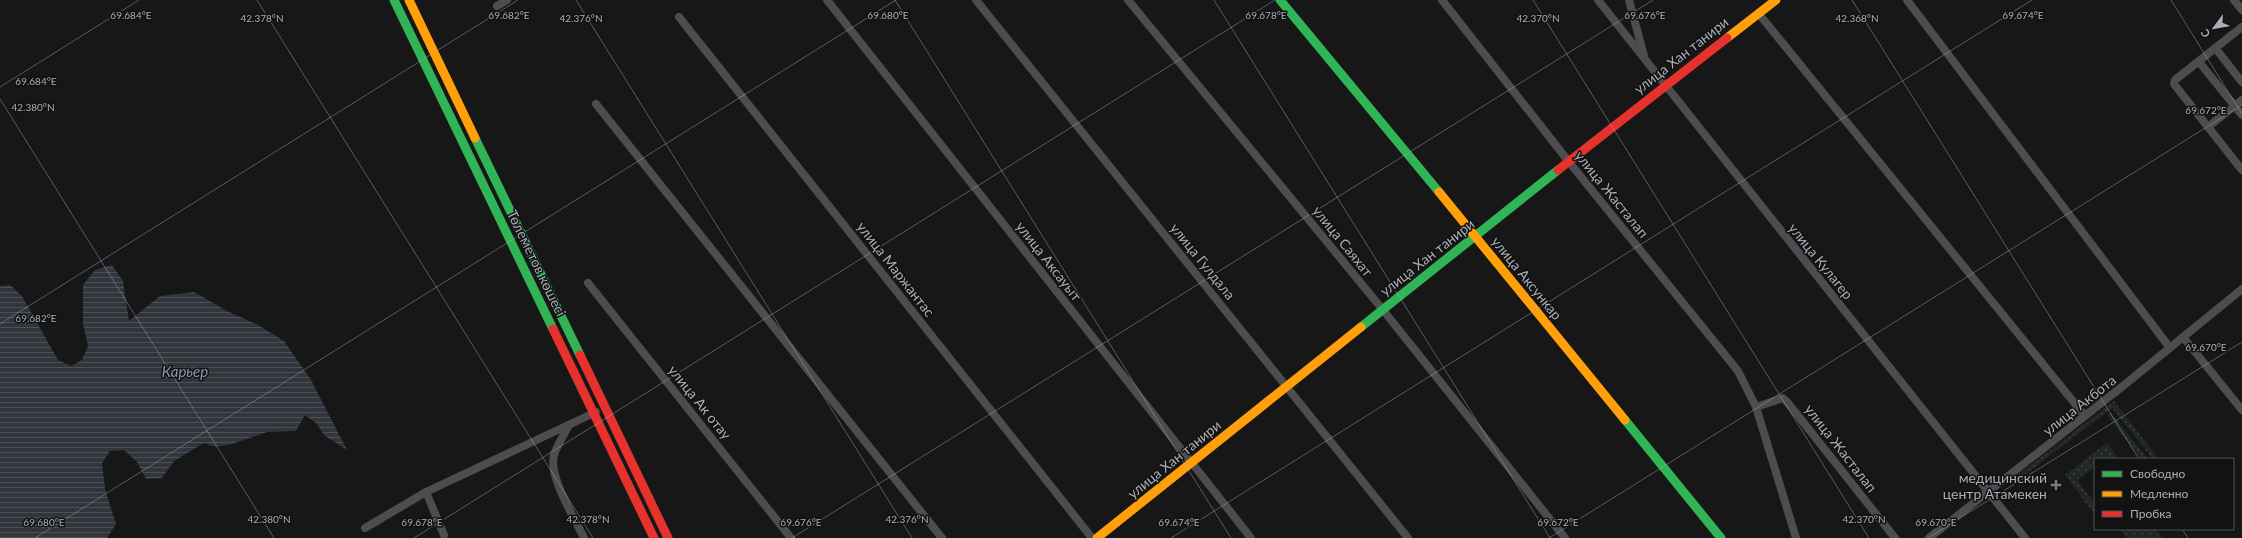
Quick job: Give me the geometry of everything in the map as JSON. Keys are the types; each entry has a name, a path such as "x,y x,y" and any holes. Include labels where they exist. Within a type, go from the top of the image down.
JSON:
{"street":[{"name":"Төлеметов көшесі","path":"394,0 654,538"},
{"name":"Төлеметов көшесі","path":"409,0 668,538"},
{"path":"497,6 507,0"},
{"name":"улица Аксауыт","path":"827,0 1251,538"},
{"name":"улица Гулдала","path":"976,0 1408,538"},
{"name":"улица Саяхат","path":"1128,0 1383,310 1565,538"},
{"name":"улица Аксункар","path":"1280,0 1476,236 1721,538"},
{"name":"улица Жасталап","path":"1442,0 1569,162 1738,371 1756,407 1796,538"},
{"name":"улица Кулагер","path":"1598,0 1645,58 1664,85 2026,538"},
{"path":"1629,0 1645,58"},
{"name":"улица Хан танири","path":"1097,538 1664,85 1776,0"},
{"path":"1908,0 2170,348"},
{"path":"2234,0 2242,10"},
{"path":"1759,14 2085,416"},
{"name":"улица Маржантас","path":"678,16 1092,538"},
{"path":"2242,27 2175,80 2174,84 2242,170"},
{"path":"2216,49 2242,82"},
{"path":"2199,62 2242,115"},
{"path":"2208,127 2242,100"},
{"path":"596,104 942,538"},
{"name":"улица Ак отау","path":"588,283 791,538"},
{"name":"улица Акбота","path":"1929,538 2085,416 2242,289"},
{"path":"2183,337 2242,410"},
{"name":"улица Жасталап","path":"1756,407 1778,398 1783,398 1896,538"},
{"path":"365,528 426,492 606,407"},
{"path":"569,425 558,447 553,464 561,489 584,538"},
{"path":"426,492 444,535"}],"shaded area":[{"path":"2114,401 2158,458 2152,458 2112,408 2018,480 2015,477"},
{"path":"2111,413 2147,458 2140,458 2108,416"},
{"path":"2107,443 2118,458 2094,458 2094,468 2077,480 2094,503 2094,514 2065,475"},
{"path":"2121,530 2156,530 2162,538 2127,538"}],"water":[{"name":"Карьер","path":"112,265 123,281 129,321 160,296 194,292 227,311 258,325 284,341 311,380 347,450 325,436 316,423 305,415 296,431 267,432 232,444 215,447 204,443 174,461 162,478 146,479 137,462 124,450 110,451 102,463 105,489 116,524 107,538 0,538 0,286 10,285 22,296 58,360 71,366 82,360 88,346 83,324 83,285 95,270"}],"traffic: fast":[{"path":"394,0 553,329"},
{"path":"1280,0 1439,192"},
{"path":"475,138 580,355"},
{"path":"1361,327 1558,170"},
{"path":"1625,420 1721,538"}],"traffic: slow":[{"path":"409,0 475,138"},
{"path":"1727,38 1776,0"},
{"path":"1439,192 1625,420"},
{"path":"1097,538 1361,327"}],"traffic: jam":[{"path":"1558,170 1727,38"},
{"path":"553,329 654,538"},
{"path":"580,355 668,538"}],"place":[{"name":"медицинский центр Атамекен","path":"2056,485"}]}
